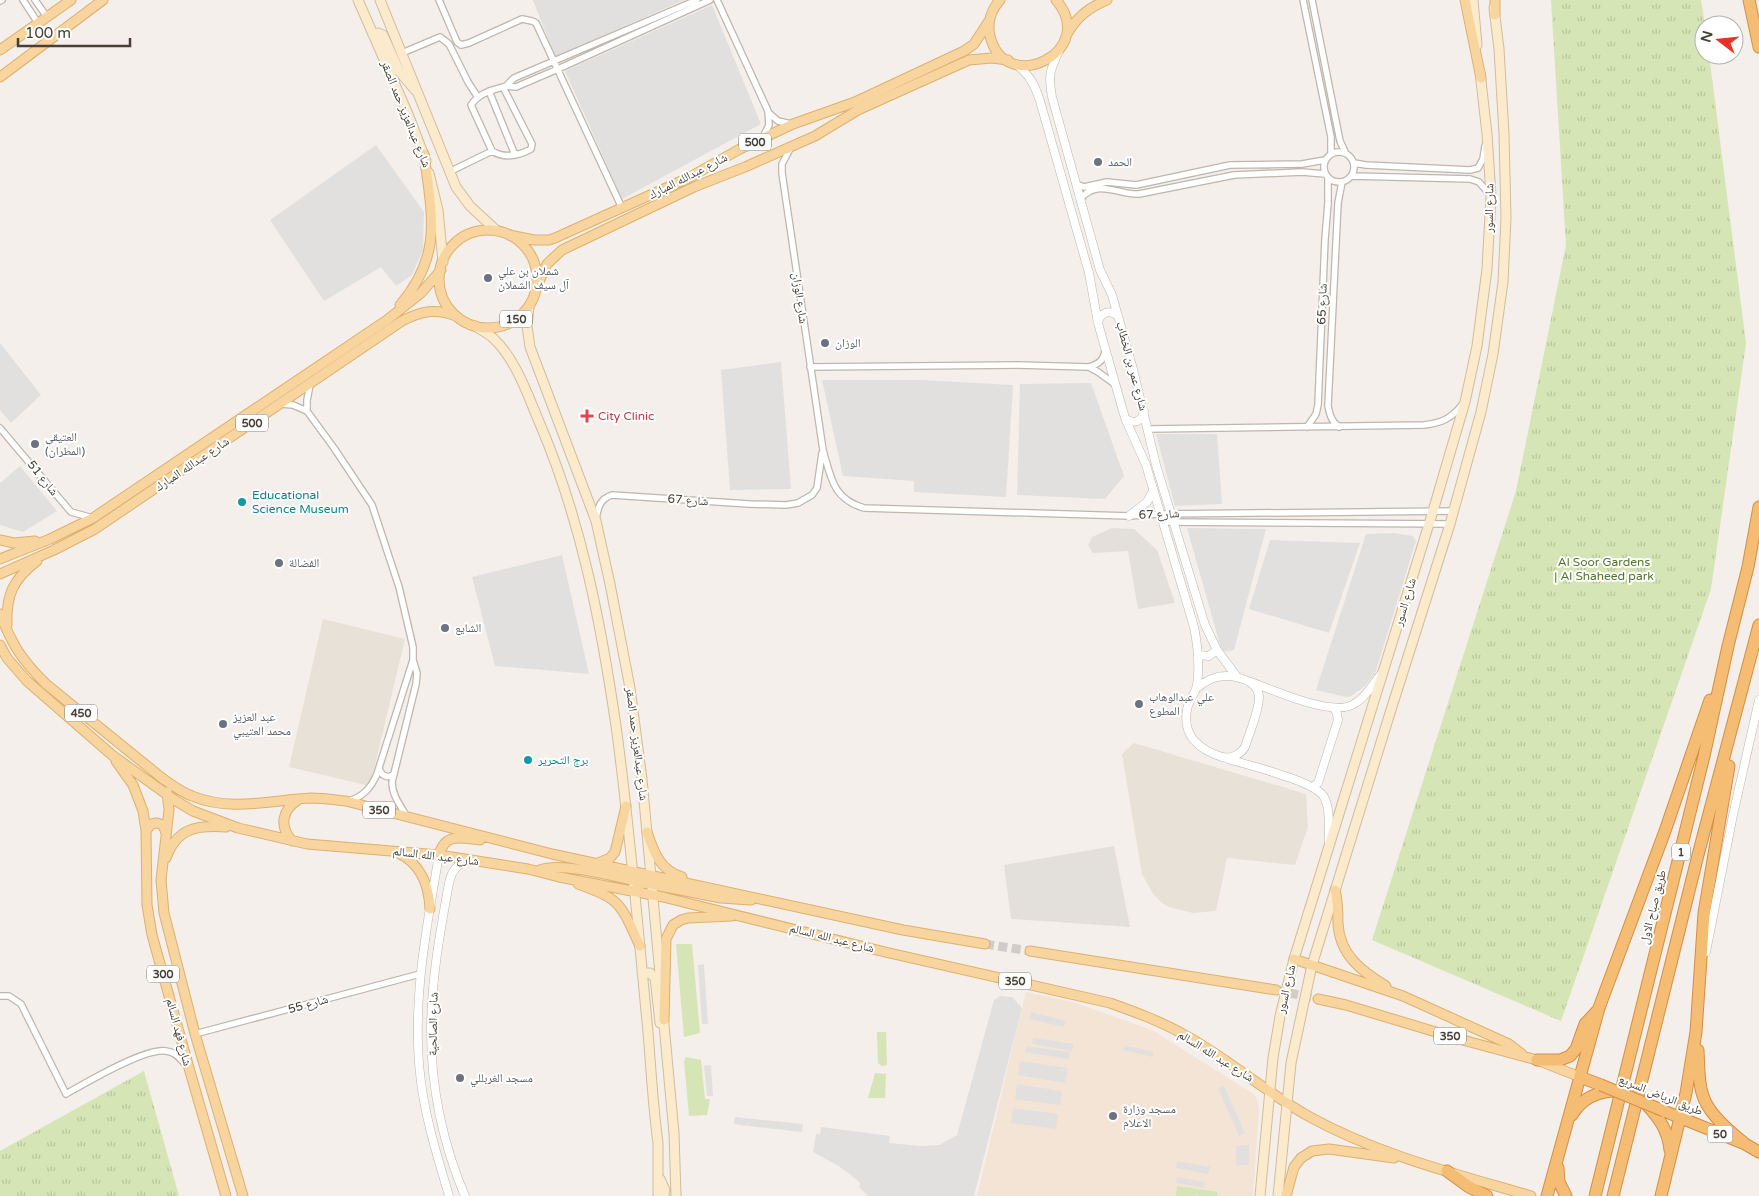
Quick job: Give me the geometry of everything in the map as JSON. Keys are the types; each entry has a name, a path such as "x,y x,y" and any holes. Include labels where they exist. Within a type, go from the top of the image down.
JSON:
{"highway":[{"path":"1749,0 1759,47"},
{"name":"طريق صباح الاول","path":"1596,1196 1702,766 1728,646 1748,567 1759,508"},
{"name":"1","path":"1614,1196 1698,855 1759,625"},
{"path":"1547,1196 1599,1008 1665,831 1728,646"},
{"path":"1740,700 1704,913 1696,1032 1701,1089 1705,1102 1723,1125 1744,1144"},
{"path":"1537,1060 1560,1060 1570,1056 1576,1049 1585,1024 1599,1008"},
{"path":"1661,1193 1680,1117 1696,1032"},
{"name":"طريق الرياض السريع","path":"1580,1077 1601,1088 1617,1092 1646,1104 1662,1116 1680,1117 1759,1152"},
{"path":"1565,1130 1578,1106 1601,1088"},
{"path":"1662,1116 1668,1138 1669,1161"},
{"path":"1559,1154 1559,1182 1566,1196"},
{"path":"1447,1171 1469,1187 1487,1196"}],"main road":[{"path":"0,50 71,0"},
{"name":"شارع عبدالعزيز حمد الصقر","path":"358,0 424,154 438,210 442,266"},
{"name":"شارع عبدالعزيز حمد الصقر","path":"380,0 456,187 470,206 497,231"},
{"name":"500","path":"989,21 993,9 1000,0"},
{"name":"500","path":"1056,0 1065,16 1067,26 1065,39"},
{"name":"500","path":"1012,62 1028,66 1040,64 1051,58 1060,49 1075,21 1083,12 1107,0"},
{"path":"1464,0 1481,78"},
{"name":"شارع السور","path":"1260,1196 1269,1090 1280,1016 1294,959 1433,511 1465,402 1477,346 1487,269 1491,196 1487,134 1473,0"},
{"name":"شارع السور","path":"1278,1196 1286,1102 1293,1055 1312,965 1454,511 1481,412 1494,354 1504,282 1506,218 1504,134 1494,0"},
{"path":"0,77 102,1"},
{"path":"989,21 992,43 999,53 1012,62"},
{"name":"شارع عبدالله المبارك","path":"510,235 534,240 549,240 622,208 690,177 728,155 793,124 813,115 855,102 964,51 974,44 989,21"},
{"path":"373,35 378,33 382,35 399,71 418,92"},
{"name":"شارع عبدالله المبارك","path":"537,286 547,264 562,250 694,187 791,147 821,133 858,110 969,60 986,58 1012,62"},
{"path":"813,115 823,123 821,133"},
{"path":"387,320 415,286 425,268 429,254 431,215 424,154"},
{"path":"728,155 727,165 735,171"},
{"name":"150","path":"483,230 497,231 510,235 522,243 530,253 537,272 537,286 529,307 518,318 508,324 495,328 475,326 456,316 446,304 441,292 442,266 454,245 465,236 483,230"},
{"name":"شارع عبدالله المبارك","path":"0,559 50,539 93,518 387,320 421,293 442,266"},
{"name":"شارع عبدالعزيز حمد الصقر","path":"529,307 526,326 530,347 596,521 630,688 642,779 668,1057 675,1144 676,1196"},
{"name":"شارع عبدالله المبارك","path":"0,574 94,529 310,385 402,321 414,315 435,310 456,316"},
{"name":"شارع عبدالعزيز حمد الصقر","path":"475,326 492,337 501,346 513,366 546,439 574,518 598,614 612,698 635,890 658,1143 658,1196"},
{"path":"0,540 19,543 50,539"},
{"path":"10,639 7,613 11,590 23,572 51,551"},
{"name":"450","path":"0,614 10,639 24,660 46,684 162,778"},
{"name":"450","path":"0,645 7,658 27,681 112,755"},
{"name":"شارع فهد السالم","path":"112,755 137,795 143,811 146,831 148,916 226,1196"},
{"name":"شارع عبد الله السالم","path":"112,755 168,796 193,811 238,828 292,841 342,848 439,855 538,871 559,877 635,890 742,915 884,952 1110,1003 1145,1015 1184,1034 1309,1117 1350,1138 1409,1160 1531,1196"},
{"name":"شارع فهد السالم","path":"162,778 168,796 169,810 162,867 161,891 164,914 195,1034 243,1196"},
{"name":"شارع عبد الله السالم","path":"162,778 180,791 194,797 228,804 244,805 313,798 346,801 552,854 598,863 633,876 715,889 904,930 985,944"},
{"path":"292,841 286,834 284,818 286,810 298,800"},
{"path":"598,863 610,858 615,852 626,806"},
{"path":"146,831 151,824 157,823 163,825 166,833"},
{"path":"162,867 167,853 175,841 190,829 214,826 238,828"},
{"path":"647,832 656,858 666,869 680,877 715,889"},
{"path":"439,855 444,843 453,838 490,842 552,854"},
{"path":"393,851 410,860 422,875 429,893 430,909"},
{"path":"538,871 566,868 633,876"},
{"path":"559,877 614,900 620,907 640,946"},
{"path":"635,890 641,883 651,879 731,900 762,899"},
{"path":"1335,890 1338,900 1340,938 1347,954 1361,969 1403,996"},
{"path":"664,1020 666,939 672,925 684,919 742,915"},
{"path":"1030,951 1276,990"},
{"path":"1294,959 1403,996 1509,1044 1524,1056"},
{"path":"642,973 650,973 655,978 662,1040 668,1057"},
{"name":"350","path":"1318,999 1346,1005 1459,1039 1524,1056 1580,1077"},
{"path":"1286,1196 1296,1163 1305,1155 1316,1150 1329,1149 1409,1160"},
{"path":"659,1177 665,1190 664,1196"}],"street":[{"path":"23,0 38,23"},
{"path":"35,0 47,17"},
{"path":"439,0 457,42 462,45 518,21 532,20 539,27 622,208"},
{"path":"504,87 514,78 697,0"},
{"path":"504,87 532,145 531,149 515,156 498,155 492,151 471,105 477,96 504,87 516,87 710,0"},
{"path":"717,0 768,111 778,121 793,124"},
{"path":"1303,0 1331,137 1331,154"},
{"path":"1312,0 1340,140 1345,152 1354,163 1352,176"},
{"path":"402,53 440,37 450,44 468,82 477,96"},
{"name":"شارع عمر بن الخطاب","path":"1060,49 1048,78 1080,200 1100,270 1112,295 1144,411 1156,464 1204,625 1217,650 1237,677"},
{"name":"شارع عمر بن الخطاب","path":"1012,62 1034,82 1040,101 1089,273 1098,323 1125,418 1146,465 1194,628 1199,656 1197,688"},
{"path":"489,91 515,156"},
{"path":"763,138 769,125 768,111"},
{"path":"1354,163 1470,170 1478,168 1483,159 1487,134"},
{"name":"شارع الوزان","path":"791,147 782,164 782,173 822,450 834,487 850,504 864,508"},
{"path":"449,172 492,151"},
{"path":"1076,184 1084,187 1113,182 1136,185 1230,165 1302,164 1325,160 1335,152 1345,152"},
{"path":"1325,160 1324,167 1327,176 1334,182 1342,182 1352,176 1470,179 1479,182 1491,196"},
{"path":"1080,200 1085,193 1102,189 1139,194 1230,175 1302,172 1327,176"},
{"name":"شارع 65","path":"1307,427 1316,414 1318,405 1328,203 1327,176"},
{"name":"شارع 65","path":"1339,426 1330,416 1328,406 1338,203 1342,182"},
{"path":"1098,323 1106,312 1115,313 1118,316"},
{"path":"810,367 1018,365 1089,367 1103,360 1106,348"},
{"path":"1089,367 1116,385"},
{"path":"310,385 306,400 307,411 372,505 399,587 413,648 413,660 417,673 416,684 392,789 407,817"},
{"path":"1148,429 1435,424 1447,420 1465,402"},
{"path":"281,404 293,405 307,411"},
{"path":"1125,418 1132,422 1137,422 1144,411"},
{"name":"شارع 51","path":"0,428 71,512 93,518"},
{"name":"شارع الوزان","path":"798,503 806,500 817,488 822,450"},
{"path":"1129,516 1147,502 1154,490"},
{"name":"شارع 67","path":"596,521 600,503 604,497 612,495 749,504 798,503"},
{"name":"شارع 67","path":"864,508 1129,516 1160,514 1454,511"},
{"name":"شارع 67","path":"1163,522 1450,524"},
{"path":"1199,656 1209,656 1217,650"},
{"path":"346,801 362,795 374,782 413,660"},
{"path":"1329,846 1327,808 1323,796 1312,787 1209,753 1196,745 1186,723 1186,710 1190,698 1197,688 1215,677 1237,677 1310,703 1334,708 1352,705 1364,696 1384,671"},
{"path":"1226,758 1241,752 1245,747 1258,704 1259,695 1256,687 1248,681"},
{"path":"1698,991 1733,815 1759,700"},
{"path":"1312,787 1318,784 1338,720 1334,708"},
{"path":"379,768 384,776 394,774"},
{"name":"شارع الصالحية","path":"439,855 420,974 418,1043 421,1083 431,1134 449,1196"},
{"name":"شارع الصالحية","path":"465,1196 446,1142 439,1114 433,1071 431,1030 434,974 449,884 452,872 459,864 470,860"},
{"path":"420,974 424,975 429,981 431,1030"},
{"name":"شارع 55","path":"195,1034 420,974"},
{"path":"0,996 9,996 21,1004 66,1094 90,1080 147,1053 158,1050 176,1054 189,1068"}],"shaded area":[{"path":"533,0 684,0 555,57"},
{"path":"712,5 761,124 622,199 565,71"},
{"path":"376,145 424,212 423,250 412,275 396,286 381,267 324,301 270,220"},
{"path":"0,343 41,395 11,423 0,410"},
{"path":"781,362 791,489 730,490 721,370"},
{"path":"822,380 920,380 1013,385 1006,497 914,492 914,481 843,476"},
{"path":"1091,383 1124,476 1105,499 1017,495 1020,384"},
{"path":"1156,434 1217,434 1222,504 1175,506"},
{"path":"20,466 57,511 23,532 0,525 0,483"},
{"path":"1112,528 1134,529 1157,550 1175,603 1138,609 1128,551 1093,553 1088,545 1092,537"},
{"path":"1187,528 1266,529 1234,650 1222,652"},
{"path":"1394,533 1413,536 1416,541 1375,674 1365,686 1351,696 1346,697 1316,690 1366,534"},
{"path":"1270,540 1360,543 1329,633 1249,609"},
{"path":"562,555 589,674 495,666 472,577"},
{"path":"323,619 405,639 370,786 289,767"},
{"path":"1134,743 1306,794 1308,827 1295,865 1227,858 1216,911 1193,913 1169,907 1162,903 1153,894 1142,874 1122,754"},
{"path":"1114,846 1130,927 1011,919 1004,865"},
{"path":"704,964 708,1024 702,1024 698,965"},
{"path":"1026,992 1073,1002 1152,1030 1255,1095 1259,1109 1253,1196 977,1196"},
{"path":"1000,996 1012,997 1022,1008 974,1196 868,1196 859,1187 860,1183 851,1175 813,1152 816,1134 820,1134 821,1127 890,1136 889,1143 921,1146 939,1145 957,1135 994,1000"},
{"path":"1031,1012 1066,1021 1064,1027 1029,1019"},
{"path":"1033,1038 1074,1044 1072,1051 1032,1044"},
{"path":"1124,1045 1154,1052 1152,1057 1123,1050"},
{"path":"1026,1046 1070,1052 1069,1059 1025,1052"},
{"path":"1020,1061 1068,1068 1065,1083 1018,1075"},
{"path":"711,1065 713,1096 707,1096 704,1066"},
{"path":"1017,1084 1062,1091 1060,1105 1015,1099"},
{"path":"1224,1086 1245,1133 1239,1136 1218,1088"},
{"path":"1013,1108 1058,1114 1056,1129 1011,1123"},
{"path":"735,1117 803,1124 802,1132 748,1126 748,1122 747,1126 734,1124"},
{"path":"1249,1145 1249,1165 1236,1165 1236,1146"},
{"path":"1177,1161 1210,1167 1208,1174 1176,1168"},
{"path":"1177,1177 1205,1182 1204,1188 1176,1183"}],"green space":[{"name":"Al Soor Gardens | Al Shaheed park","path":"1551,0 1701,0 1703,15 1694,15 1694,65 1710,65 1746,343 1711,589 1561,1021 1372,940 1516,491 1566,245"},
{"path":"676,944 692,944 700,1033 684,1037"},
{"path":"877,1032 886,1032 887,1065 882,1066 878,1063"},
{"path":"686,1057 701,1060 705,1099 710,1099 707,1115 689,1116 684,1061"},
{"path":"144,1071 179,1196 0,1196 0,1151"},
{"path":"875,1073 886,1074 885,1098 868,1098"},
{"path":"1177,1186 1218,1192 1217,1196 1198,1196 1197,1194 1196,1196 1176,1196"}],"tunnel":[{"path":"985,944 1030,951"},
{"path":"1276,990 1318,999"}],"place":[{"name":"الحمد","path":"1098,162"},
{"name":"شملان بن علي آل سيف الشملان","path":"488,278"},
{"name":"الوزان","path":"825,343"},
{"name":"City Clinic","path":"587,416"},
{"name":"العتيقي (المطران)","path":"35,444"},
{"name":"Educational Science Museum","path":"242,502"},
{"name":"الفضالة","path":"279,563"},
{"name":"الشايع","path":"445,628"},
{"name":"علي عبدالوهاب المطوع","path":"1139,704"},
{"name":"عبد العزيز محمد العتيبي","path":"223,724"},
{"name":"برج التحرير","path":"528,760"},
{"name":"مسجد الغربللي","path":"460,1078"},
{"name":"مسجد وزارة الاعلام","path":"1113,1116"}]}
